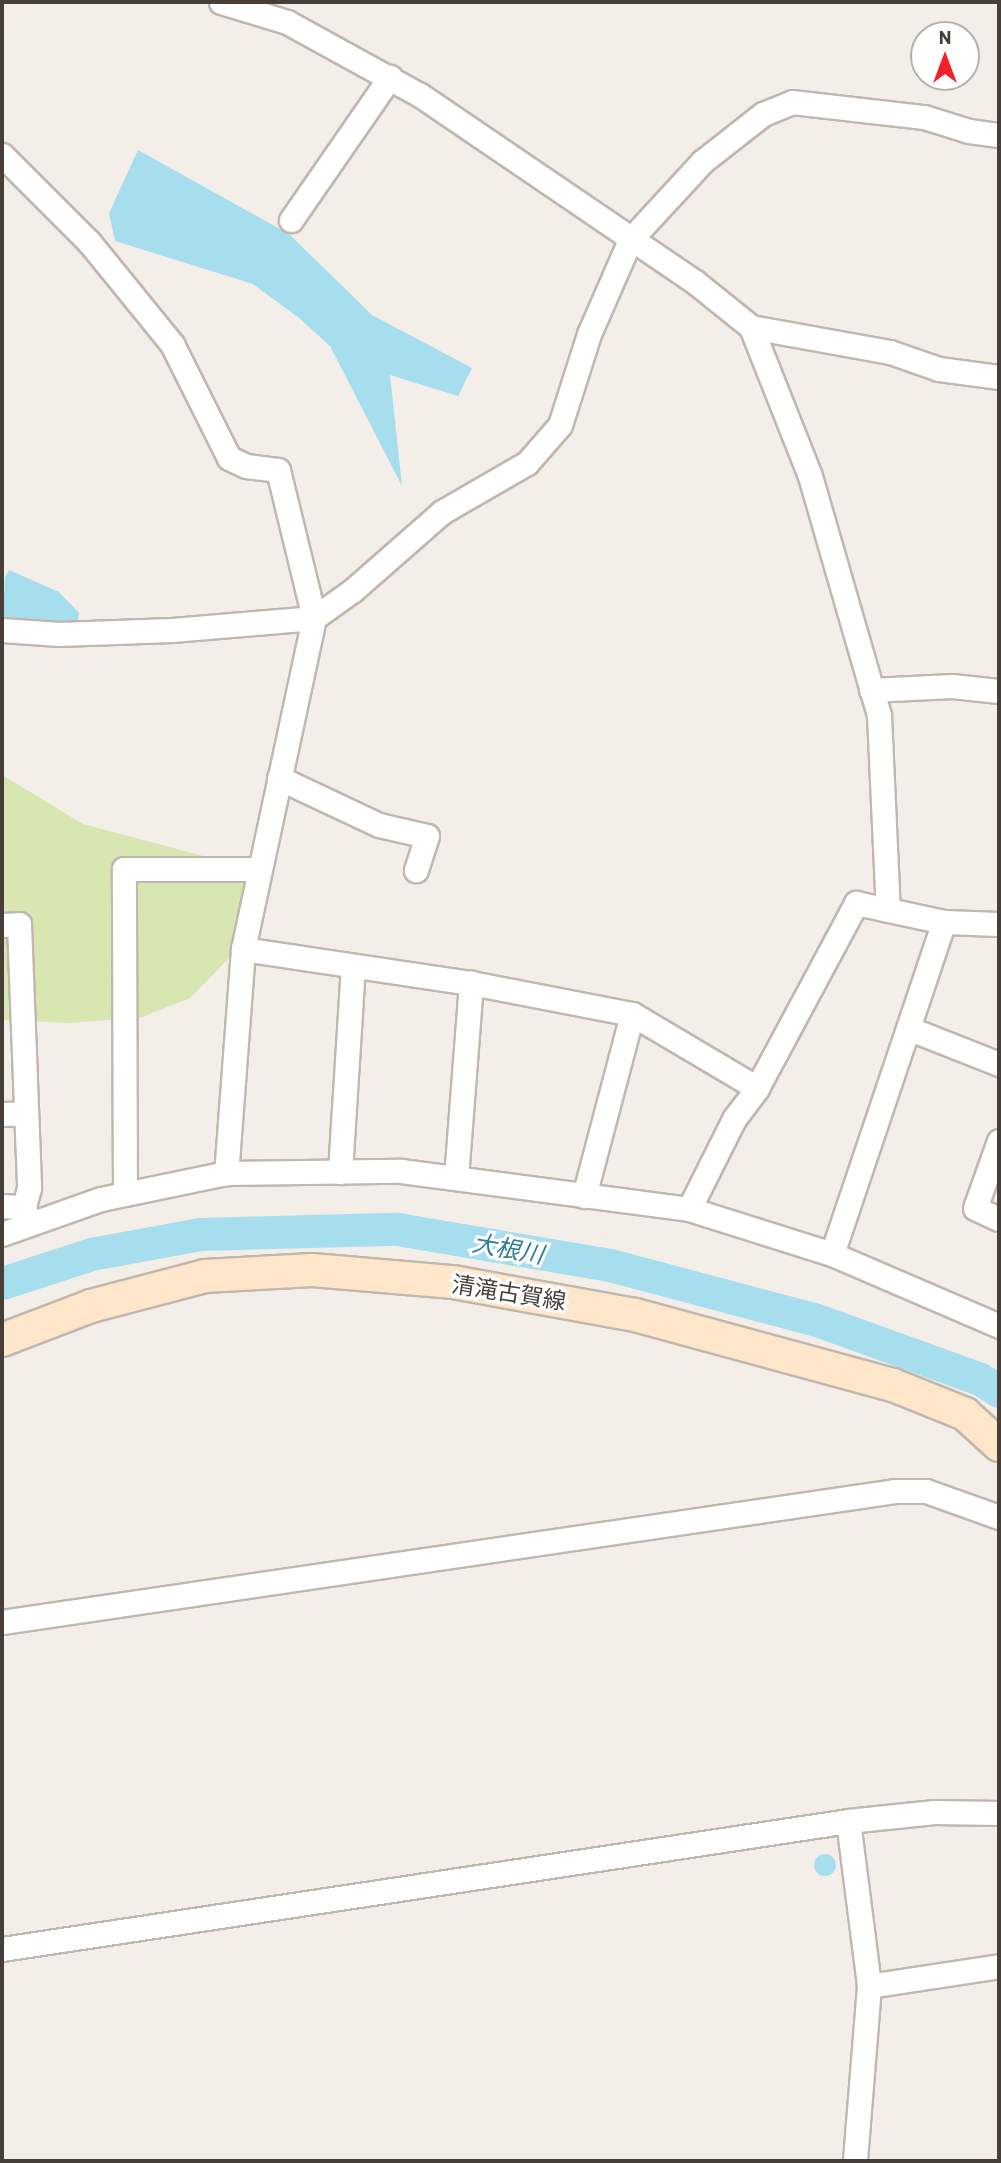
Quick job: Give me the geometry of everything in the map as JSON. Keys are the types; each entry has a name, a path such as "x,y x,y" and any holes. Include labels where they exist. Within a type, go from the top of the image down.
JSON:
{"main road":[{"name":"清滝古賀線","path":"2,1340 91,1306 205,1276 312,1270 453,1282 635,1315 893,1385 965,1414 999,1445"}],"street":[{"path":"221,2 287,22 390,77 518,159 630,240 695,282 751,327 890,352 939,369 999,377"},
{"path":"291,220 390,77"},
{"path":"2,630 59,634 172,630 314,618 353,590 442,512 527,463 561,425 589,334 630,240 703,161 764,114 792,102 924,117 969,131 999,135"},
{"path":"2,155 89,242 172,344 229,458 246,467 278,470 314,618 258,869 243,949 226,1173"},
{"path":"751,327 810,476 878,715 888,910"},
{"path":"871,690 952,685 999,691"},
{"path":"279,778 379,825 427,836 416,870"},
{"path":"125,1194 124,869 258,869"},
{"path":"690,1209 734,1119 757,1088 856,903 944,922 999,924"},
{"path":"832,1254 944,922"},
{"path":"2,925 19,923 29,1188 18,1212 2,1234"},
{"path":"243,949 471,983 632,1014 757,1088"},
{"path":"340,1172 353,966"},
{"path":"456,1178 471,983"},
{"path":"584,1196 632,1014"},
{"path":"909,1029 999,1063"},
{"path":"2,1114 26,1113"},
{"path":"999,1141 975,1208 999,1219"},
{"path":"18,1212 226,1173 401,1171 690,1209 832,1254 999,1326"},
{"path":"2,1622 894,1490 926,1491 999,1517"},
{"path":"2,1949 848,1821 935,1812 999,1813"},
{"path":"848,1821 869,1986 855,2161"},
{"path":"869,1986 999,1966"}],"green space":[{"path":"2,775 83,824 222,861 250,882 248,928 229,958 190,998 142,1017 70,1023 2,1020"}],"water":[{"path":"138,150 289,234 372,315 472,368 458,396 390,375 402,486 330,346 299,318 253,284 115,241 109,213"},
{"path":"9,570 59,592 79,613 78,622 8,621 3,617 5,577"},
{"path":"825,1854 833,1857 836,1865 833,1873 825,1876 817,1873 814,1865 817,1857"}],"waterway":[{"name":"大根川","path":"2,1283 91,1254 200,1234 397,1229 610,1265 817,1320 980,1379 999,1391"}]}
